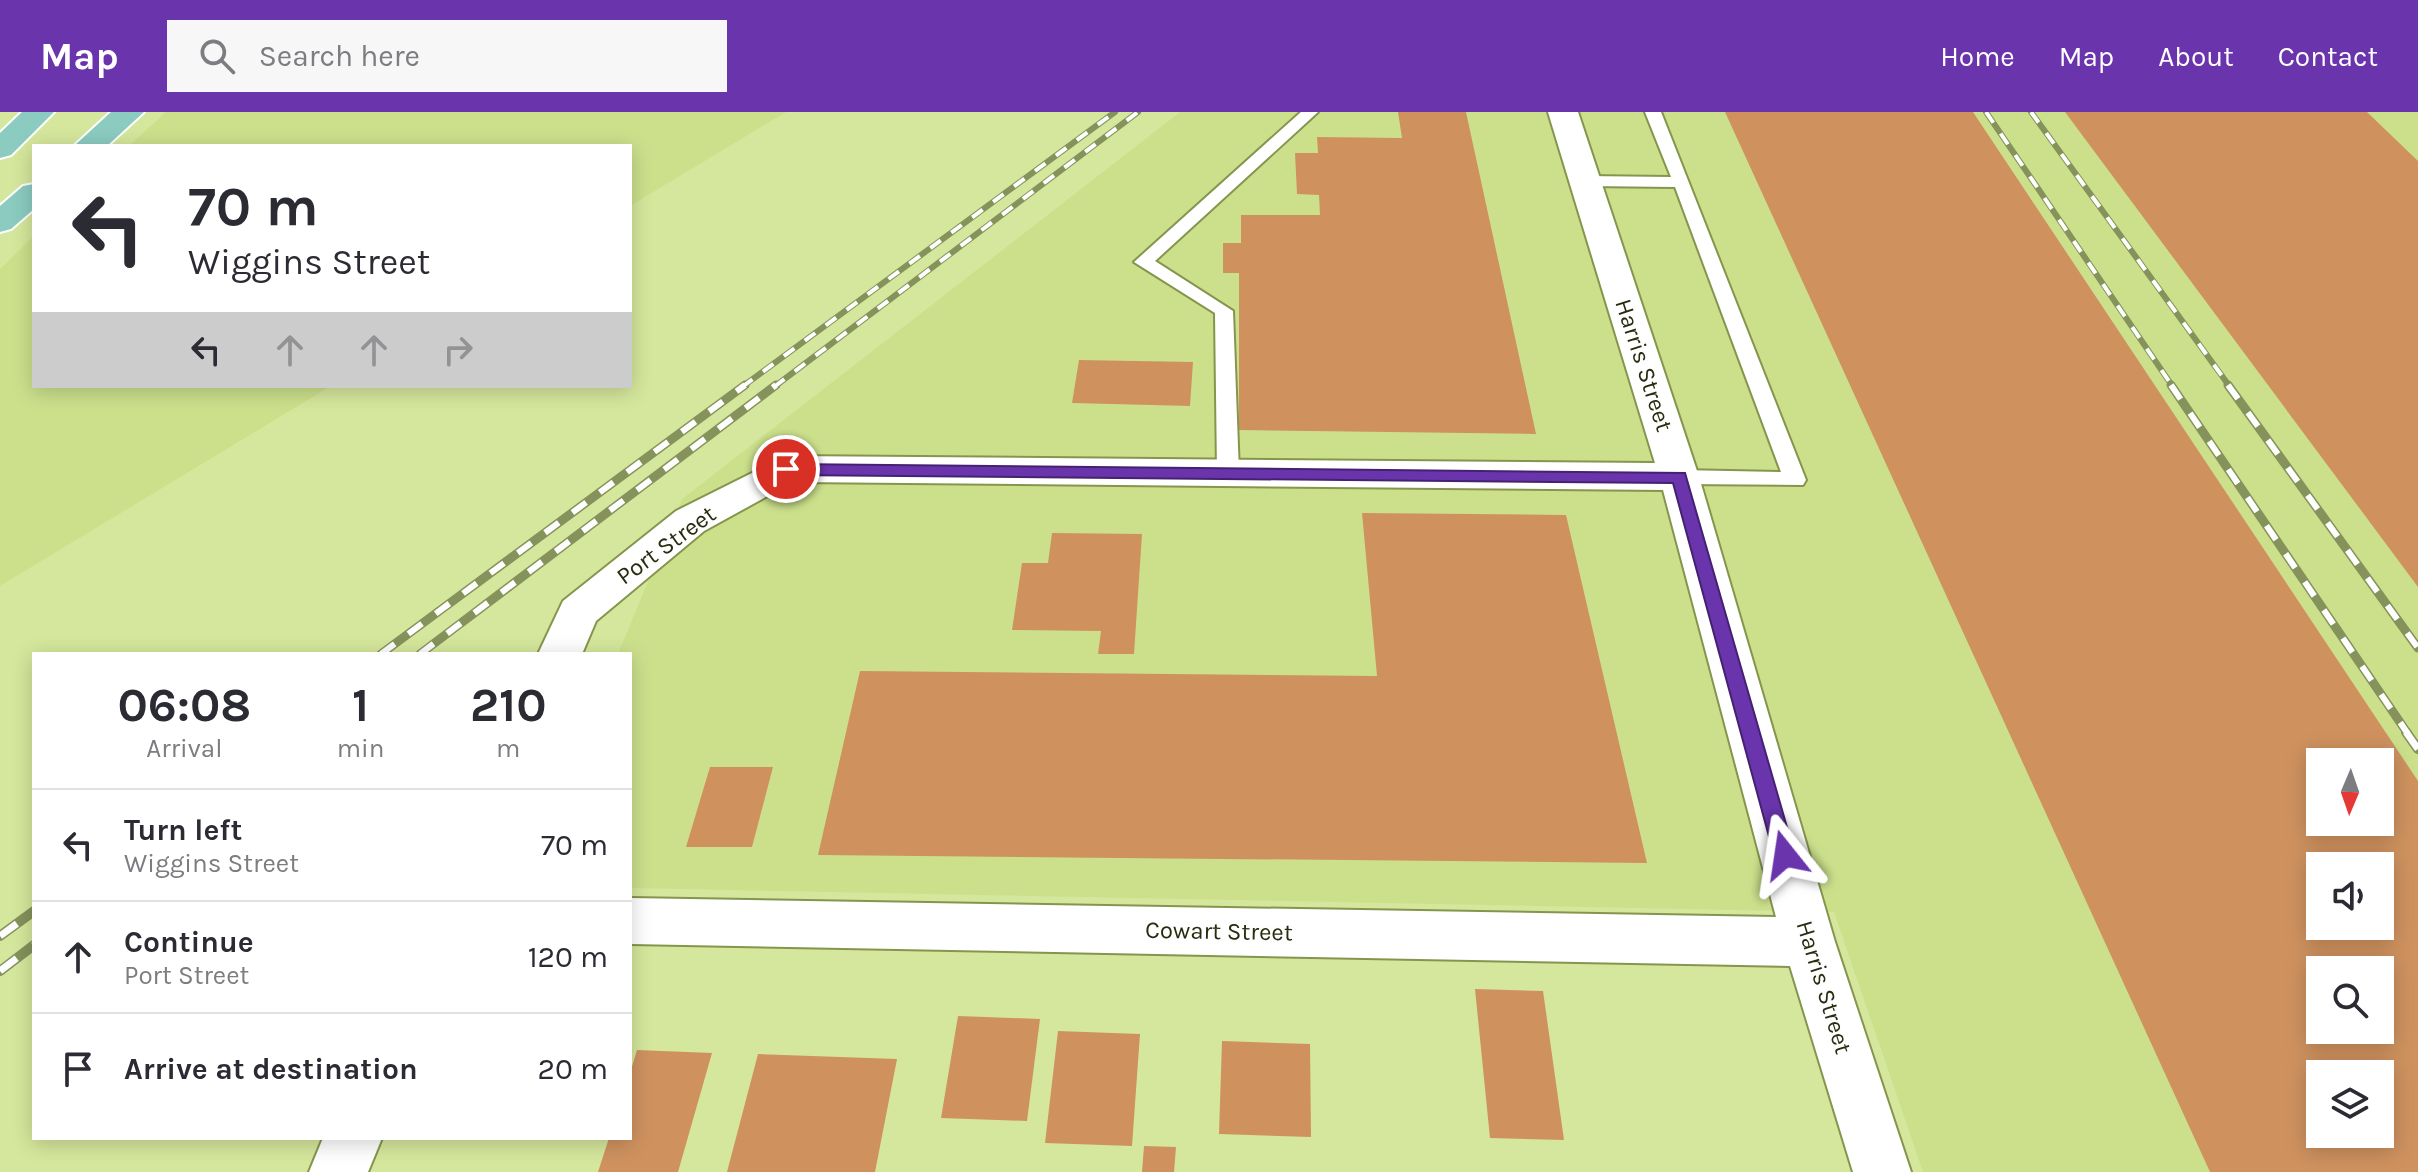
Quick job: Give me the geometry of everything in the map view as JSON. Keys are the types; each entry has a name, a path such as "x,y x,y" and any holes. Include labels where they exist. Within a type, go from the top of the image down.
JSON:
{"main road":[{"path":"0,149 39,112"},
{"path":"91,144 129,112"},
{"path":"0,222 32,195"}],"street":[{"name":"Harris Street","path":"1563,112 1679,477 1809,942 1882,1172"},
{"name":"Port Street","path":"561,652 578,612 690,521 786,469 1679,477"},
{"name":"Cowart Street","path":"632,921 1809,942"},
{"path":"338,1172 352,1140"}],"lane":[{"path":"1228,473 1224,311 1143,262 1310,112"},
{"path":"1653,112 1795,480 1679,477"},
{"path":"1585,181 1682,182"}],"shaded area":[{"path":"166,112 786,112 632,205 632,144 131,144"},
{"path":"1180,112 2418,112 2418,1172 1923,1172 1834,912 632,888 632,652 619,652 682,499"},
{"path":"32,238 32,388 328,388 0,586 0,269"}],"building":[{"path":"1398,112 1466,112 1536,434 1239,430 1239,273 1223,273 1223,243 1241,243 1241,215 1320,215 1319,195 1297,194 1295,153 1318,153 1317,137 1402,138"},
{"path":"1725,112 1973,112 2418,781 2418,1172 2210,1172"},
{"path":"2065,112 2367,112 2418,161 2418,587"},
{"path":"1079,360 1193,362 1190,406 1072,403"},
{"path":"1362,513 1566,515 1647,863 818,855 860,671 1377,676"},
{"path":"1052,533 1142,534 1134,654 1098,654 1101,631 1012,630 1022,563 1048,563"},
{"path":"710,767 773,767 752,847 686,847"},
{"path":"1475,989 1543,991 1564,1140 1490,1138"},
{"path":"958,1016 1040,1019 1027,1121 941,1118"},
{"path":"1058,1031 1140,1034 1132,1146 1045,1143"},
{"path":"1222,1041 1310,1044 1311,1137 1219,1134"},
{"path":"637,1050 712,1053 678,1172 598,1172 608,1140 632,1140 632,1066"},
{"path":"758,1054 897,1059 875,1172 727,1172"},
{"path":"1144,1146 1176,1147 1174,1172 1142,1172"}],"railway":[{"path":"742,387 1115,112"},
{"path":"774,387 1138,112"},
{"path":"1986,112 2173,387"},
{"path":"2031,112 2230,387"},
{"path":"384,652 745,385"},
{"path":"423,652 776,385"},
{"path":"2171,385 2408,734"},
{"path":"2228,385 2418,648"},
{"path":"2406,732 2418,749"},
{"path":"0,936 32,912"},
{"path":"0,971 32,947"}],"route":[{"path":"786,469 1679,477 1785,855"}]}
